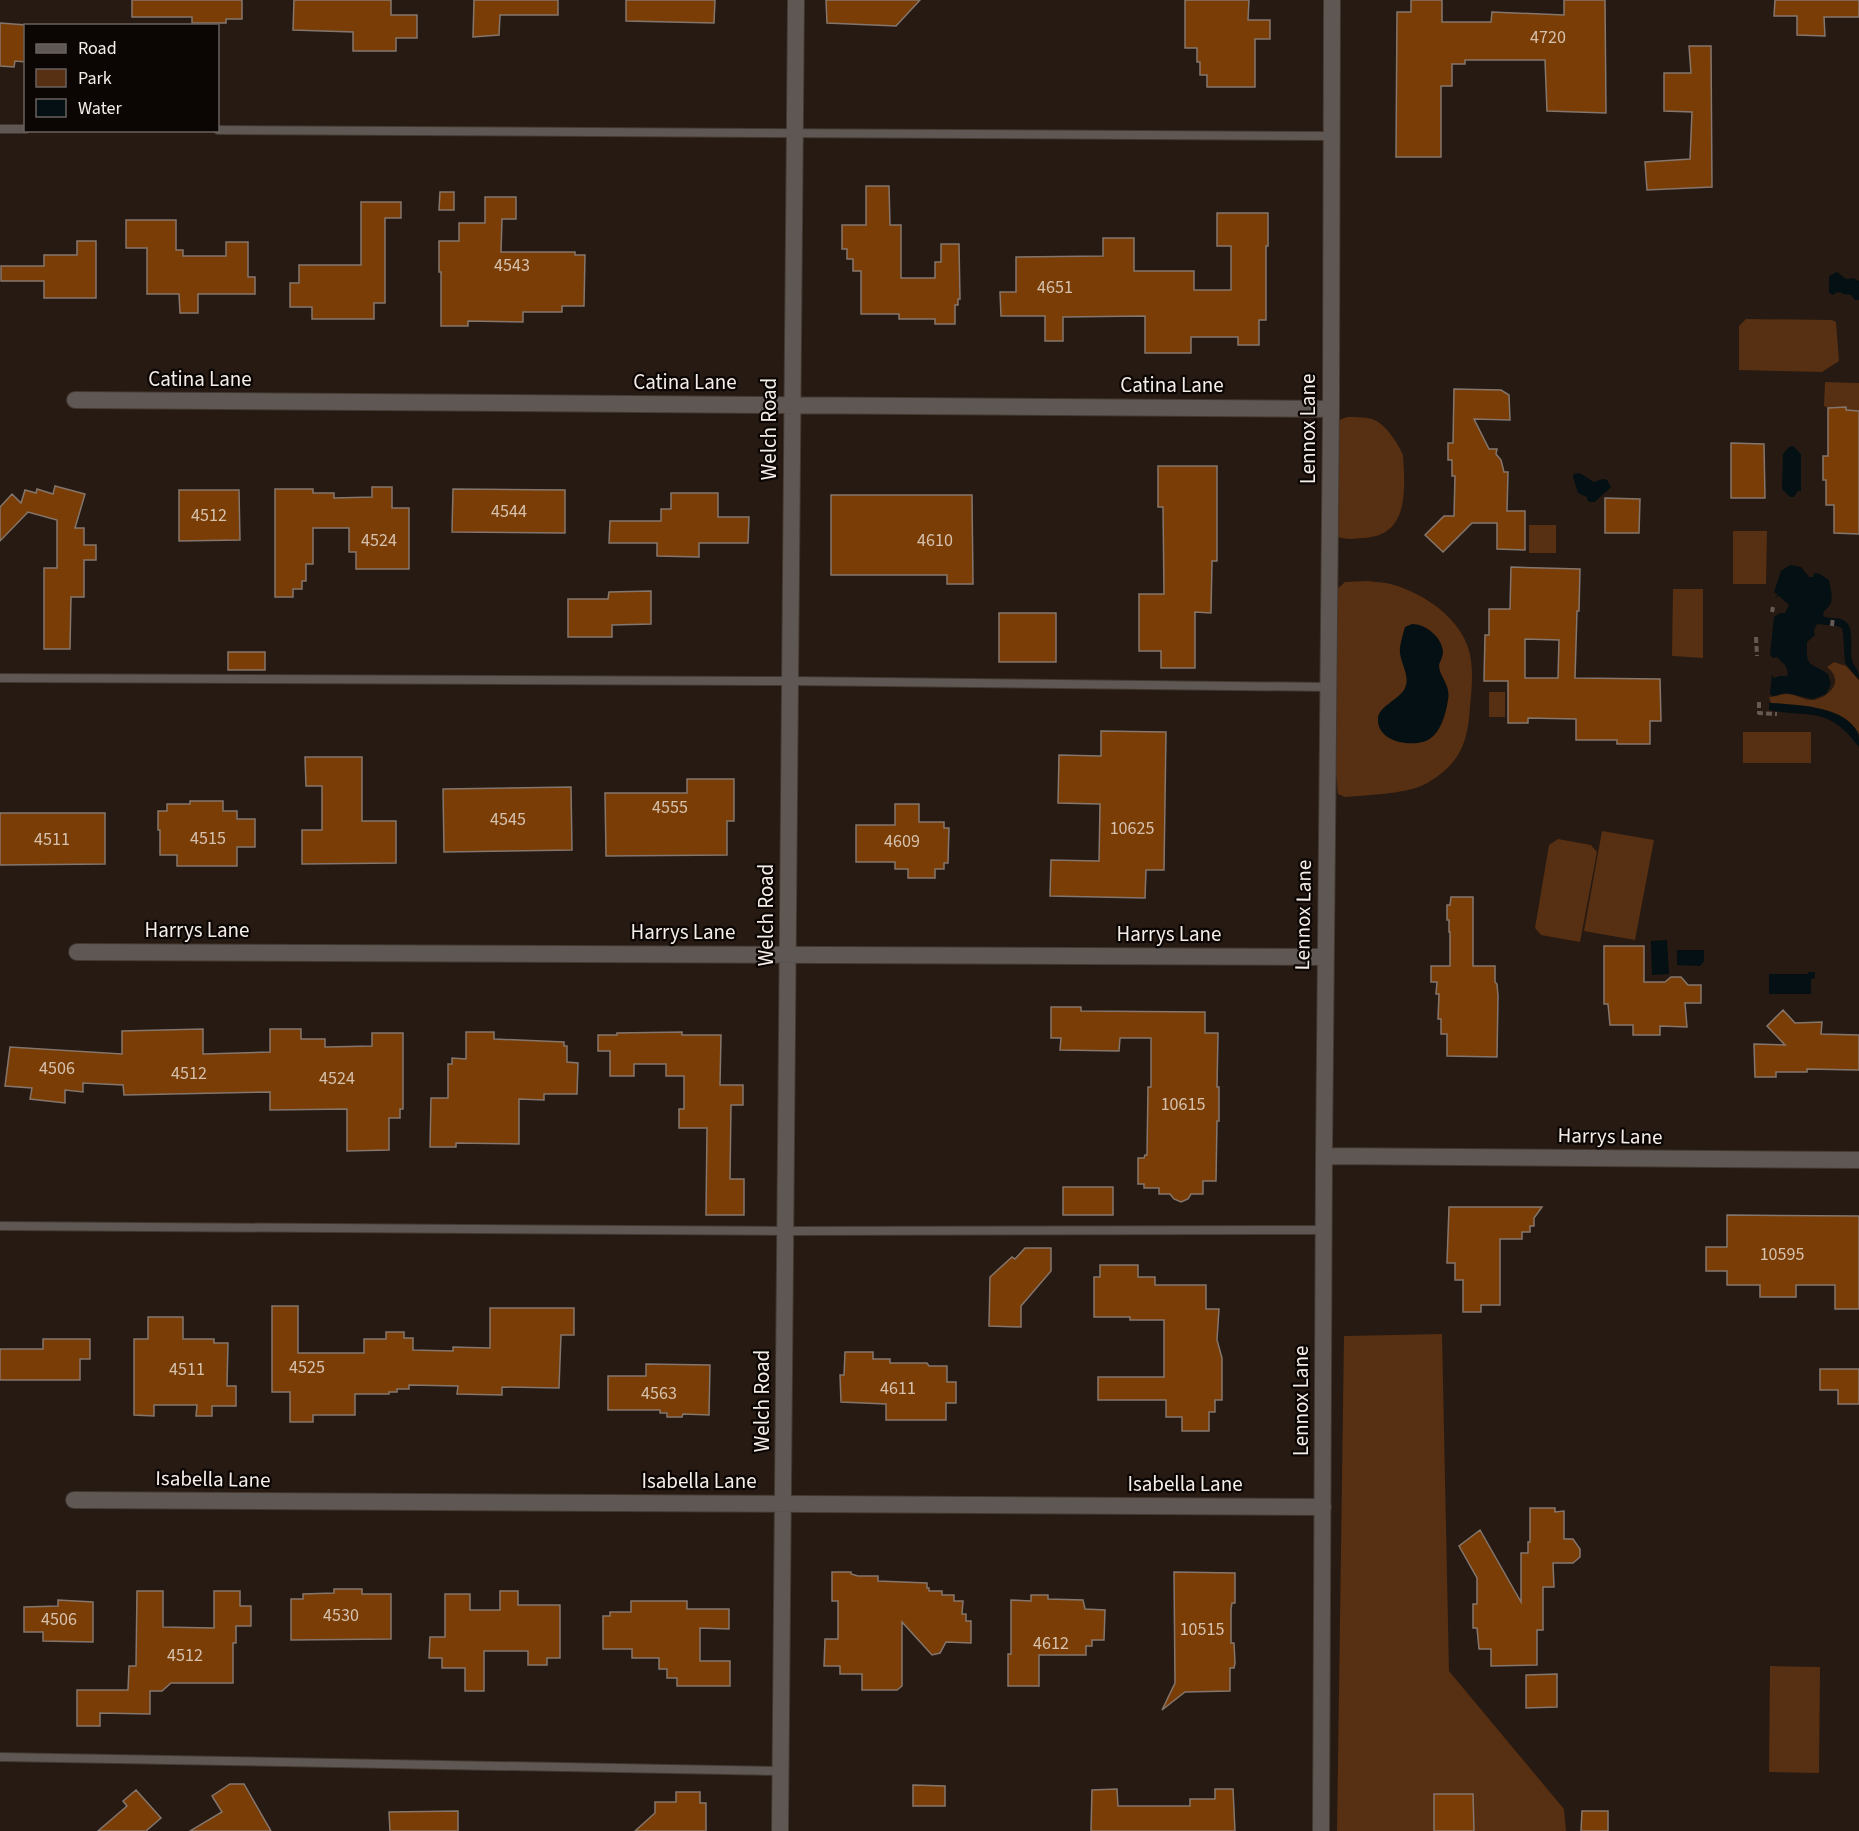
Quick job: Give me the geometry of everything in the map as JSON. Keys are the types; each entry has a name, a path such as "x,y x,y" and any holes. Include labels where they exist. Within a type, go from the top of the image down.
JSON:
{"street":[{"name":"Welch Road","path":"780,1831 796,0"},
{"name":"Lennox Lane","path":"1321,1831 1332,0"},
{"name":"Catina Lane","path":"75,400 1331,409"},
{"name":"Harrys Lane","path":"76,952 1325,957"},
{"name":"Harrys Lane","path":"1324,1156 1859,1161"},
{"name":"Isabella Lane","path":"74,1500 1323,1507"}],"lane":[{"path":"0,129 24,129"},
{"path":"219,130 1332,136"},
{"path":"0,678 790,681 1328,687"},
{"path":"0,1226 785,1232 1324,1230"},
{"path":"0,1757 781,1771"}],"path":[{"path":"1772,612 1773,607"},
{"path":"1832,626 1833,616"},
{"path":"1756,637 1757,656"},
{"path":"1759,702 1759,713 1777,714"}],"green space":[{"path":"1746,319 1832,320 1836,322 1839,361 1822,372 1739,370 1739,326"},
{"path":"1825,382 1859,383 1859,411 1846,410 1846,407 1828,408 1824,406"},
{"path":"1347,417 1377,421 1390,434 1403,455 1404,496 1397,520 1389,529 1378,535 1352,539 1336,536 1337,421"},
{"path":"1529,525 1556,525 1556,553 1529,553"},
{"path":"1733,531 1767,531 1766,584 1733,584"},
{"path":"1367,581 1391,584 1417,594 1448,616 1456,626 1468,647 1471,661 1469,719 1465,741 1456,759 1429,782 1400,791 1345,797 1338,794 1333,741 1335,591 1345,582"},
{"path":"1673,589 1703,589 1703,658 1672,656"},
{"path":"1834,662 1846,666 1859,680 1859,734 1846,720 1831,712 1771,703 1769,697 1785,694 1810,700 1825,695 1832,690 1835,683 1833,674 1827,667"},
{"path":"1489,692 1505,692 1505,717 1489,717"},
{"path":"1743,732 1811,732 1811,763 1743,763"},
{"path":"1602,831 1654,840 1635,940 1584,931"},
{"path":"1558,839 1591,845 1597,852 1580,942 1541,935 1535,928 1549,845"},
{"path":"1442,1334 1449,1671 1564,1809 1566,1831 1337,1831 1344,1336"},
{"path":"1770,1666 1820,1667 1819,1773 1769,1772"}],"water":[{"path":"1837,272 1846,279 1853,278 1859,281 1859,300 1840,292 1834,295 1829,293 1829,276"},
{"path":"1793,446 1801,454 1801,491 1798,491 1794,497 1790,497 1782,489 1783,454"},
{"path":"1578,473 1594,482 1607,480 1611,487 1595,502 1590,502 1587,497 1578,493 1573,477"},
{"path":"1790,565 1801,567 1809,577 1813,577 1814,573 1829,580 1831,601 1823,616 1841,619 1849,625 1852,659 1859,675 1859,680 1845,663 1842,628 1817,624 1814,630 1815,635 1807,642 1807,657 1810,663 1828,674 1831,684 1826,694 1813,699 1786,693 1773,696 1770,694 1772,675 1774,678 1787,676 1788,672 1777,657 1773,658 1770,655 1774,617 1785,613 1789,605 1779,596 1775,597 1778,595 1774,592 1781,571"},
{"path":"1412,624 1428,629 1440,641 1443,656 1439,665 1448,694 1444,717 1433,737 1421,742 1405,743 1389,738 1383,733 1378,719 1382,710 1404,690 1406,685 1400,647 1405,627"},
{"path":"1769,703 1818,708 1843,717 1858,733 1859,747 1848,734 1829,719 1809,714 1769,710"},
{"path":"1667,940 1669,974 1652,975 1651,941"},
{"path":"1677,950 1704,950 1704,961 1700,966 1677,965"},
{"path":"1808,972 1815,972 1815,978 1811,979 1811,994 1769,994 1769,974 1808,974"}],"building":[{"path":"132,0 242,0 242,19 226,19 226,23 192,23 192,17 132,17"},
{"path":"294,0 391,0 391,15 417,15 417,38 396,38 396,51 353,51 353,32 293,30"},
{"path":"474,0 558,0 558,15 500,15 499,35 473,37"},
{"path":"626,0 715,0 714,23 626,21"},
{"path":"826,0 920,0 896,26 827,23"},
{"path":"1185,0 1249,0 1248,20 1270,20 1270,39 1255,39 1255,87 1207,87 1207,75 1200,75 1197,48 1185,48"},
{"path":"1411,0 1442,0 1442,22 1491,22 1492,12 1564,15 1564,0 1605,0 1606,113 1547,111 1545,60 1465,60 1465,64 1452,64 1452,86 1441,86 1441,157 1396,157 1397,12 1411,12"},
{"path":"1775,0 1859,0 1859,17 1824,17 1825,36 1797,35 1797,16 1774,16"},
{"path":"0,23 24,25 24,62 15,61 14,67 0,66"},
{"path":"1689,46 1711,46 1712,187 1647,190 1645,162 1690,159 1692,112 1664,111 1664,73 1691,73"},
{"path":"866,186 889,186 890,225 901,225 901,278 935,278 935,262 941,262 941,244 959,244 960,299 958,299 958,305 955,305 955,324 935,324 935,319 899,319 899,314 861,314 861,271 853,271 853,259 847,259 847,249 842,249 842,225 866,225"},
{"path":"440,192 454,192 454,210 439,210"},
{"path":"485,197 516,197 516,219 502,219 501,252 575,252 575,255 585,255 584,306 562,306 562,312 523,312 523,322 468,321 468,326 441,326 439,241 459,241 459,223 485,223"},
{"path":"361,202 401,202 401,218 385,218 385,303 374,303 374,319 312,319 312,307 290,307 290,283 299,283 299,265 361,265"},
{"path":"1217,213 1268,213 1266,320 1259,320 1259,345 1238,345 1238,337 1191,337 1191,353 1145,353 1145,316 1063,317 1063,341 1045,341 1045,316 1001,316 1000,292 1016,292 1016,257 1103,256 1103,238 1134,238 1134,271 1194,271 1194,290 1231,290 1231,246 1217,246"},
{"path":"126,220 176,220 176,250 183,250 183,256 226,256 226,242 248,242 248,277 255,277 255,294 198,294 198,313 180,313 179,294 147,294 147,248 126,248"},
{"path":"77,241 96,241 96,298 44,298 44,281 1,281 1,266 44,266 44,255 77,255"},
{"path":"1454,389 1501,390 1509,395 1510,420 1474,419 1489,449 1497,449 1496,454 1501,460 1504,472 1508,472 1507,511 1525,511 1525,550 1497,549 1497,523 1472,523 1443,552 1425,535 1444,516 1454,516 1455,476 1452,476 1452,460 1448,460 1448,443 1453,443"},
{"path":"1846,407 1846,410 1859,411 1859,534 1834,533 1834,505 1826,505 1826,480 1823,480 1823,456 1828,456 1828,408"},
{"path":"1731,443 1764,444 1765,498 1731,498"},
{"path":"1158,466 1217,466 1217,561 1212,561 1211,613 1195,612 1195,668 1161,668 1161,651 1139,651 1139,594 1164,594 1163,507 1158,507"},
{"path":"55,486 85,494 75,528 84,528 84,545 96,545 96,560 84,560 84,597 71,597 70,649 44,649 44,568 57,568 57,520 28,512 0,541 0,507 12,494 21,503 25,490 36,493 37,489 53,494"},
{"path":"372,487 392,487 392,508 409,508 409,569 356,569 356,552 349,552 349,528 313,528 313,564 306,564 306,581 302,581 302,589 293,589 293,597 275,597 275,489 313,489 313,493 334,493 334,498 372,497"},
{"path":"453,489 565,490 565,533 452,532"},
{"path":"179,490 239,490 240,540 179,541"},
{"path":"671,493 718,493 718,517 749,517 748,543 699,543 699,557 657,556 657,543 609,543 610,521 661,521 661,509 671,509"},
{"path":"831,495 972,495 973,584 947,584 947,575 831,575"},
{"path":"1605,498 1640,499 1639,533 1605,533"},
{"path":"1511,567 1580,569 1575,678 1660,679 1661,721 1650,721 1650,744 1617,744 1617,740 1576,740 1576,719 1528,718 1528,723 1508,723 1508,681 1484,681 1485,635 1489,635 1489,609 1510,609","holes":["1525,639 1559,640 1558,678 1525,678"]},
{"path":"651,591 651,624 612,625 612,637 568,637 568,599 608,599 609,592"},
{"path":"999,613 1056,613 1056,662 999,662"},
{"path":"228,652 265,652 265,670 228,670"},
{"path":"1101,731 1166,732 1164,870 1146,870 1145,898 1050,896 1051,860 1099,861 1100,804 1058,803 1059,755 1101,756"},
{"path":"305,757 362,757 362,821 396,821 396,863 302,864 302,830 322,830 322,786 306,786"},
{"path":"687,779 734,779 734,821 727,821 727,855 606,856 605,793 687,793"},
{"path":"571,787 572,850 444,852 443,789"},
{"path":"190,801 223,801 223,811 237,811 237,819 255,819 255,847 237,847 237,866 177,866 177,855 160,855 158,811 167,811 167,804 190,804"},
{"path":"895,804 919,804 919,822 944,822 944,828 949,828 948,863 944,863 944,869 935,869 935,878 908,878 908,869 895,869 895,862 856,862 856,825 895,825"},
{"path":"0,813 105,813 105,864 0,865"},
{"path":"1451,897 1473,897 1473,966 1495,966 1498,996 1497,1057 1447,1056 1447,1034 1441,1034 1441,1019 1438,1019 1439,994 1436,994 1437,982 1431,982 1431,966 1450,966 1447,905 1450,905"},
{"path":"1604,946 1644,946 1644,982 1665,982 1671,977 1681,977 1688,985 1701,985 1701,1003 1685,1003 1687,1027 1660,1026 1660,1035 1633,1035 1633,1025 1610,1025 1608,1004 1604,1004"},
{"path":"1051,1007 1081,1007 1081,1011 1205,1012 1205,1033 1218,1033 1219,1121 1217,1121 1216,1181 1203,1181 1203,1194 1191,1194 1188,1199 1181,1202 1170,1194 1159,1194 1159,1188 1144,1188 1144,1184 1138,1184 1138,1158 1144,1158 1147,1155 1151,1038 1120,1038 1119,1051 1060,1050 1061,1038 1051,1038"},
{"path":"1783,1010 1795,1023 1822,1022 1821,1034 1859,1035 1859,1070 1807,1069 1807,1072 1776,1072 1776,1077 1755,1077 1754,1044 1785,1045 1767,1026"},
{"path":"203,1029 203,1054 270,1052 270,1029 301,1029 301,1039 325,1039 325,1047 372,1046 372,1033 403,1033 403,1109 400,1109 400,1118 389,1118 389,1150 347,1151 347,1109 270,1110 270,1092 124,1095 123,1085 83,1083 83,1092 65,1090 65,1103 30,1099 32,1088 5,1086 10,1047 122,1054 122,1031"},
{"path":"466,1032 494,1032 494,1039 564,1042 564,1046 567,1046 567,1062 578,1063 577,1094 544,1094 544,1100 519,1099 519,1144 456,1143 456,1147 430,1147 431,1098 448,1098 448,1064 452,1064 452,1058 466,1059"},
{"path":"682,1032 682,1035 721,1035 720,1085 743,1085 743,1105 731,1105 730,1179 744,1179 744,1215 706,1215 707,1128 679,1128 679,1109 684,1109 684,1076 666,1076 666,1064 634,1064 634,1076 610,1076 610,1051 598,1051 598,1035"},
{"path":"1063,1187 1113,1187 1113,1215 1063,1215"},
{"path":"1449,1207 1542,1207 1534,1218 1534,1226 1530,1226 1530,1232 1522,1232 1522,1239 1500,1239 1500,1305 1481,1305 1481,1312 1463,1312 1463,1280 1455,1280 1455,1263 1447,1263"},
{"path":"1727,1215 1859,1216 1859,1309 1835,1309 1835,1285 1796,1285 1796,1297 1760,1297 1760,1285 1727,1285 1727,1271 1706,1271 1706,1247 1727,1247"},
{"path":"1025,1248 1051,1248 1051,1271 1021,1306 1021,1327 989,1326 990,1277 1012,1257 1015,1259"},
{"path":"1100,1265 1138,1265 1138,1277 1155,1277 1155,1285 1206,1285 1206,1309 1219,1309 1217,1340 1222,1358 1222,1400 1215,1400 1215,1412 1209,1412 1209,1431 1182,1431 1182,1417 1166,1417 1166,1400 1098,1400 1098,1377 1164,1377 1164,1320 1094,1317 1094,1277 1100,1277"},
{"path":"272,1306 298,1306 298,1353 364,1353 364,1339 386,1339 386,1332 404,1332 404,1338 413,1338 413,1350 453,1351 453,1347 490,1348 490,1308 574,1308 574,1335 561,1335 559,1388 502,1387 502,1395 457,1394 458,1386 409,1385 409,1389 397,1389 397,1392 389,1392 389,1394 355,1394 355,1415 313,1415 313,1422 290,1422 290,1392 272,1392"},
{"path":"148,1317 183,1317 183,1339 214,1339 214,1343 228,1343 227,1386 236,1386 236,1406 212,1406 212,1416 196,1416 197,1405 154,1405 154,1416 134,1415 134,1339 148,1339"},
{"path":"43,1339 90,1339 90,1359 80,1359 80,1380 0,1380 0,1349 43,1349"},
{"path":"845,1352 873,1352 873,1359 890,1359 890,1363 927,1363 929,1366 947,1366 947,1382 956,1382 956,1403 946,1403 946,1420 886,1420 886,1404 841,1402 840,1375 844,1375"},
{"path":"646,1364 710,1365 709,1415 683,1414 682,1417 667,1417 667,1413 660,1413 660,1410 608,1410 608,1376 646,1376"},
{"path":"1820,1369 1859,1369 1859,1404 1838,1404 1838,1390 1820,1390"},
{"path":"1530,1508 1555,1508 1555,1512 1564,1511 1564,1539 1573,1539 1580,1549 1580,1557 1573,1563 1553,1563 1554,1587 1543,1587 1543,1630 1537,1630 1537,1665 1491,1666 1491,1649 1479,1649 1477,1628 1473,1628 1473,1604 1477,1604 1477,1578 1459,1546 1480,1530 1521,1602 1521,1553 1528,1553"},
{"path":"832,1572 878,1576 878,1581 927,1583 929,1591 942,1591 942,1595 954,1595 954,1601 963,1601 962,1614 966,1614 966,1621 971,1621 971,1643 946,1642 940,1653 932,1655 902,1622 902,1686 897,1690 862,1690 862,1674 840,1674 840,1666 824,1666 825,1639 838,1639 838,1601 832,1601"},
{"path":"1174,1572 1235,1573 1235,1603 1232,1603 1231,1609 1231,1643 1234,1643 1235,1663 1234,1668 1230,1668 1230,1691 1185,1692 1162,1710 1175,1683"},
{"path":"334,1589 362,1589 362,1594 391,1594 391,1639 291,1640 291,1599 303,1599 303,1594 334,1593"},
{"path":"137,1591 163,1591 163,1627 214,1628 214,1591 240,1591 240,1606 251,1606 251,1626 236,1626 236,1643 233,1643 233,1683 171,1683 162,1691 150,1691 150,1714 100,1713 100,1726 77,1726 77,1690 128,1690 129,1666 136,1666"},
{"path":"500,1591 518,1591 518,1605 560,1605 560,1658 547,1658 547,1665 528,1665 528,1651 484,1651 484,1691 465,1691 465,1668 442,1668 442,1658 429,1658 430,1637 445,1637 445,1594 470,1594 470,1610 500,1610"},
{"path":"1031,1595 1048,1595 1048,1599 1083,1600 1085,1609 1105,1610 1104,1640 1092,1640 1092,1646 1086,1646 1086,1655 1039,1655 1039,1686 1008,1686 1008,1654 1011,1654 1011,1600 1031,1601"},
{"path":"58,1600 93,1602 93,1642 43,1641 43,1632 24,1632 24,1607 58,1606"},
{"path":"631,1601 687,1601 687,1609 729,1609 729,1629 700,1628 700,1661 730,1661 730,1686 677,1686 677,1678 667,1678 667,1669 659,1669 659,1658 632,1658 632,1649 603,1649 603,1616 610,1616 610,1612 631,1612"},
{"path":"1557,1674 1557,1707 1526,1708 1526,1675"},
{"path":"230,1784 244,1784 271,1831 190,1831 222,1812 212,1796"},
{"path":"913,1785 945,1786 945,1806 913,1806"},
{"path":"1117,1789 1118,1806 1190,1806 1190,1799 1215,1799 1215,1789 1233,1789 1235,1831 1091,1831 1092,1790"},
{"path":"136,1790 161,1818 146,1831 98,1831 127,1806 123,1801"},
{"path":"676,1792 700,1792 700,1803 706,1803 706,1831 635,1831 655,1813 655,1802 676,1802"},
{"path":"1434,1794 1473,1794 1474,1831 1434,1831"},
{"path":"458,1811 458,1831 390,1831 389,1812"},
{"path":"1582,1811 1608,1811 1608,1831 1581,1831"}]}
